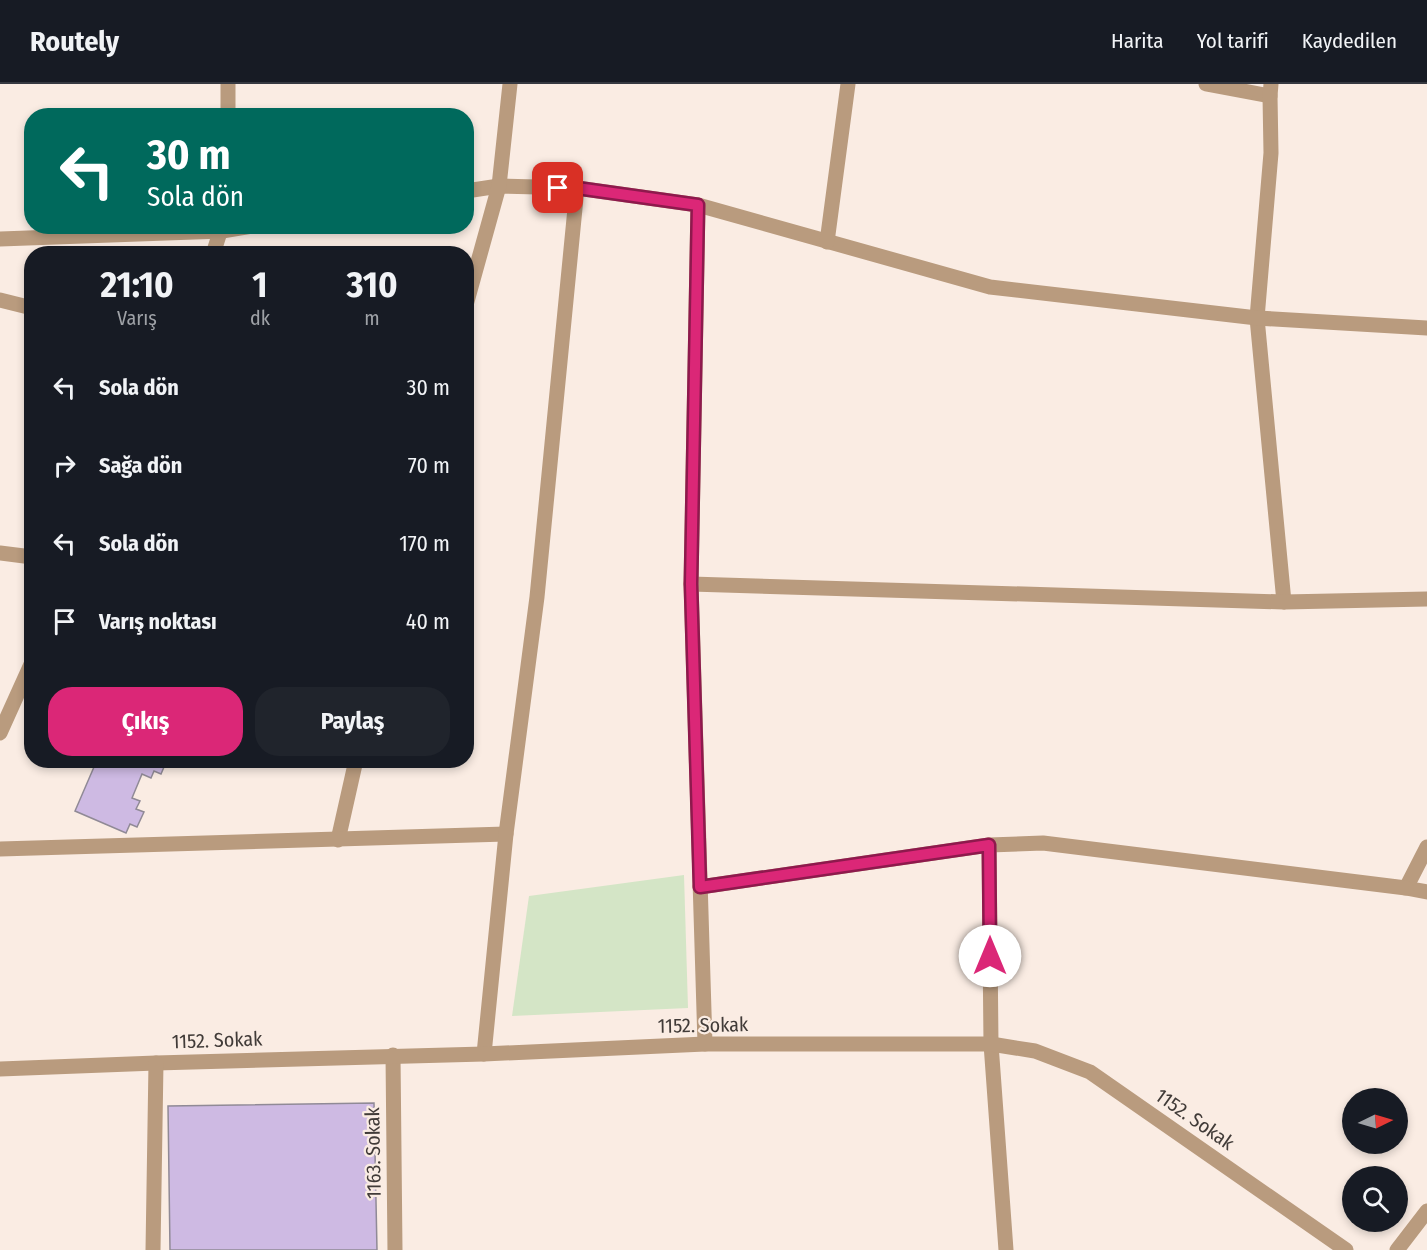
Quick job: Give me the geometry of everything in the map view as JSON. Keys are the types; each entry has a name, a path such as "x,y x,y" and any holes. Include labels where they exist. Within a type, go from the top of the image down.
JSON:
{"street":[{"path":"228,84 228,108"},
{"path":"474,276 499,186 510,84"},
{"path":"827,242 848,84"},
{"path":"1206,84 1270,90 1271,153 1257,318 1284,602"},
{"path":"474,190 499,186 577,188 698,205 990,287 1257,318 1427,328"},
{"path":"484,1054 506,834 537,597 577,188"},
{"path":"698,205 691,584 705,1044"},
{"path":"0,239 111,234"},
{"path":"0,300 24,306"},
{"path":"0,553 24,556"},
{"path":"691,584 1284,602 1427,598"},
{"path":"0,733 24,680"},
{"path":"338,840 354,768"},
{"path":"0,849 506,834"},
{"path":"700,887 989,845 1043,843 1427,892"},
{"path":"989,845 991,1044 1006,1250"},
{"path":"1406,888 1427,847"},
{"name":"1152. Sokak","path":"0,1069 393,1055 484,1054 705,1044 991,1044 1035,1051 1090,1072 1346,1250"},
{"name":"1163. Sokak","path":"393,1055 395,1250"},
{"path":"153,1250 156,1063"},
{"path":"1397,1250 1427,1211"}],"green space":[{"path":"684,875 688,1008 512,1016 529,896"}],"building":[{"path":"94,768 164,768 161,774 154,771 151,778 142,774 132,798 140,801 136,809 144,812 137,827 130,824 126,833 75,811"},
{"path":"374,1103 377,1250 170,1250 168,1106"}],"route":[{"path":"558,188 577,188 698,205 691,584 700,887 989,845 990,956"}]}
